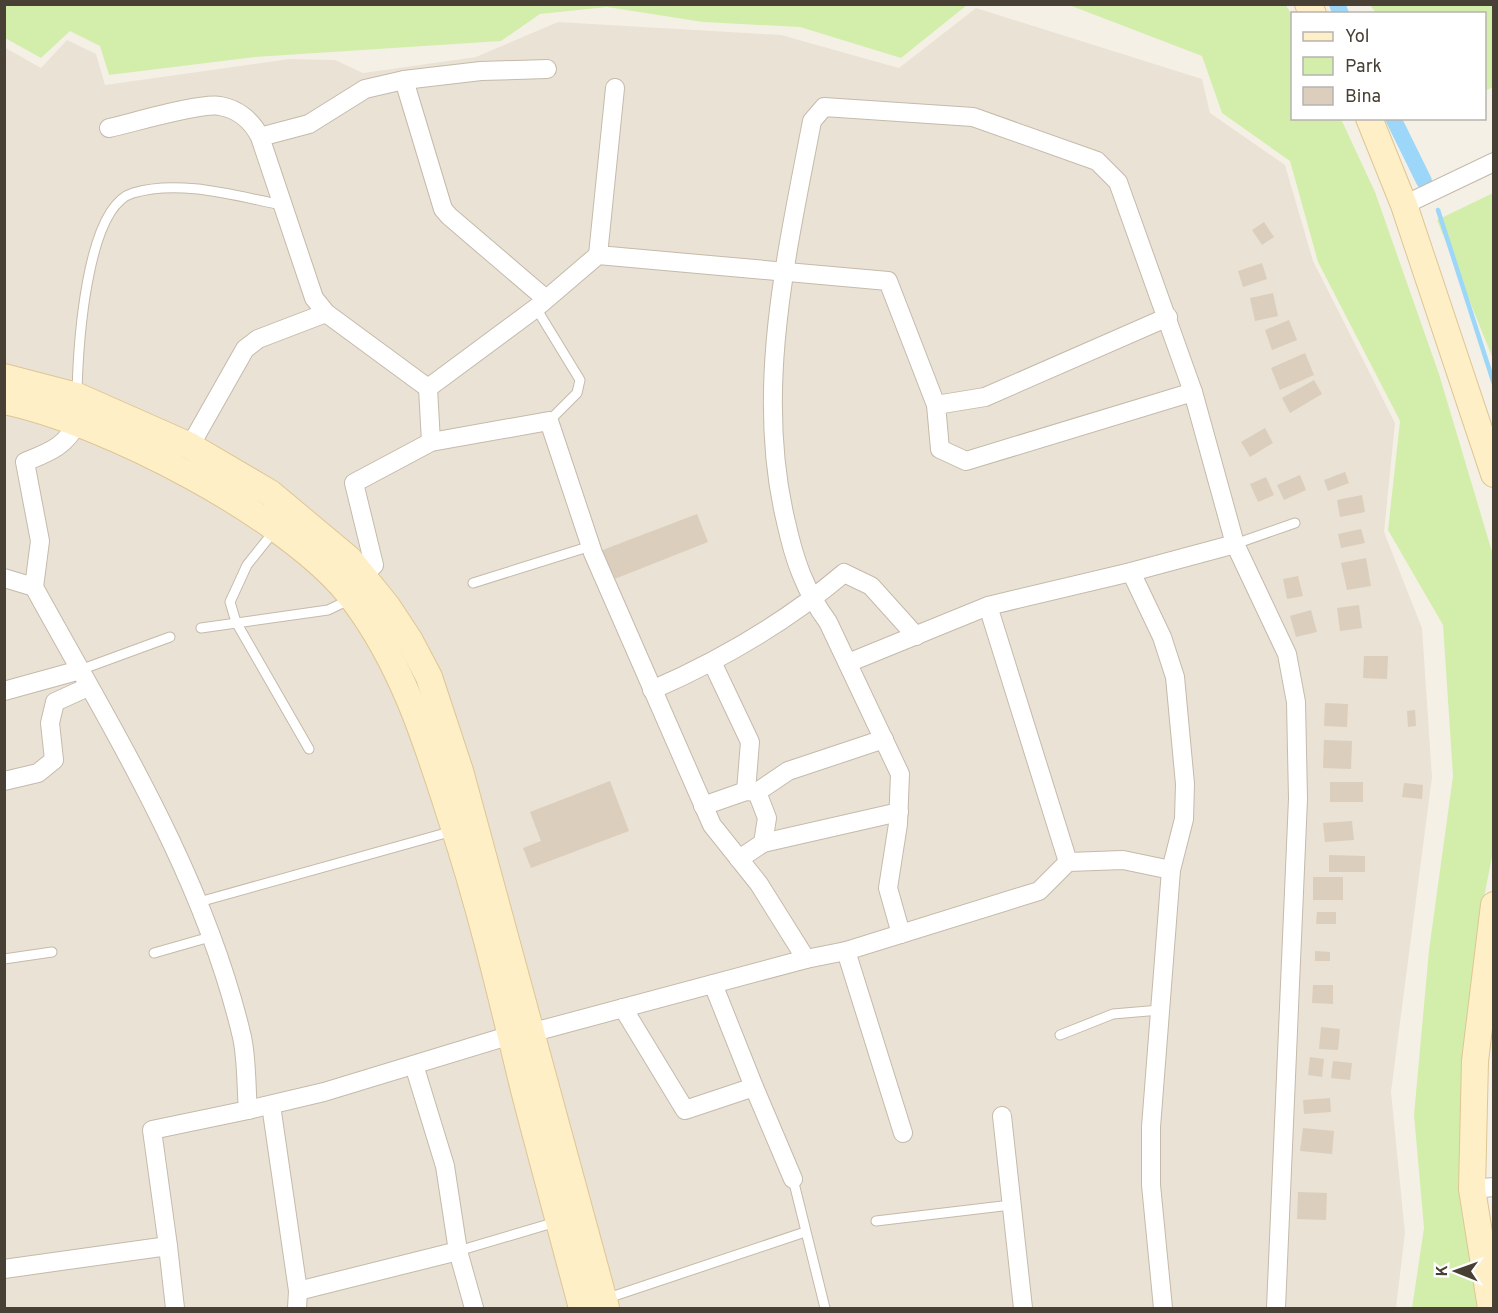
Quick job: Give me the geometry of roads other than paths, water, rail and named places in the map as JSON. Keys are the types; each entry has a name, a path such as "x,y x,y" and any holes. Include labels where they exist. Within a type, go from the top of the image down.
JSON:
{"street":[{"path":"260,136 309,124 365,90 404,80 481,71 547,69"},
{"path":"404,80 443,209 541,303"},
{"path":"428,388 541,303 598,255 615,88"},
{"path":"109,128 212,105 237,112 251,123 260,136 314,298 326,313 428,388"},
{"path":"901,934 888,888 898,812 900,774 828,622 812,601 795,560 772,453 772,385 783,274 812,121 824,107 973,117 1097,161 1118,182 1193,392 1234,544 1287,654 1296,702 1298,800 1276,1308"},
{"path":"1370,120 1404,205 1494,474"},
{"path":"1404,205 1494,162"},
{"path":"598,255 783,274 888,281 936,405 940,449 966,461 1193,392"},
{"path":"190,446 245,349 258,339 326,313"},
{"path":"936,405 986,397 1168,317"},
{"path":"4,377 77,396 190,446 270,493 309,524 363,575 410,641 429,677 490,873 559,1221 597,1305"},
{"path":"428,388 431,442"},
{"path":"4,401 78,423 170,466 276,528 326,570 353,598 385,648 414,707 521,1034 597,1305"},
{"path":"363,575 374,565 354,483 431,442 549,421 591,546 711,825 759,884 806,959"},
{"path":"78,423 59,448 25,462 40,541 34,587 161,820 199,902 243,1039 248,1110"},
{"path":"848,663 988,606 1131,572 1234,544"},
{"path":"1131,572 1169,656 1178,700 1185,803 1181,836 1171,870 1151,1127 1151,1185 1163,1308"},
{"path":"652,690 713,663 812,601 844,573 871,586 916,636"},
{"path":"4,578 34,587"},
{"path":"988,606 1068,862"},
{"path":"713,663 750,742 752,791 767,818 763,843"},
{"path":"4,691 80,670"},
{"path":"4,781 38,773 54,760 50,723 55,702 88,687"},
{"path":"703,806 752,791 788,771 884,739"},
{"path":"739,860 763,843 898,812"},
{"path":"175,1308 152,1130 271,1105 521,1034 806,959 846,951 1040,891 1068,862 1123,860 1171,870"},
{"path":"1491,1308 1475,1061 1494,905"},
{"path":"846,951 903,1133"},
{"path":"713,984 793,1179"},
{"path":"623,1008 685,1110 754,1087"},
{"path":"414,1065 445,1166 458,1251 474,1308"},
{"path":"271,1105 297,1299 458,1251"},
{"path":"1002,1116 1023,1308"},
{"path":"4,1269 168,1246"}],"lane":[{"path":"77,396 78,338 84,298 104,221 116,204 131,194 188,189 282,206"},
{"path":"541,303 580,380 577,393 549,421"},
{"path":"1234,544 1295,523"},
{"path":"276,528 247,565 230,602 236,622 309,749"},
{"path":"473,583 591,546"},
{"path":"201,628 328,610 353,598"},
{"path":"80,670 170,637"},
{"path":"199,902 455,830"},
{"path":"154,953 210,937"},
{"path":"4,959 52,952"},
{"path":"1060,1035 1113,1014 1160,1010"},
{"path":"793,1179 825,1308"},
{"path":"876,1221 1011,1205"},
{"path":"458,1251 559,1221"},
{"path":"597,1305 805,1232"}],"waterway":[{"path":"1337,4 1340,12"},
{"path":"1394,120 1424,181"},
{"path":"1438,210 1494,384"}]}
